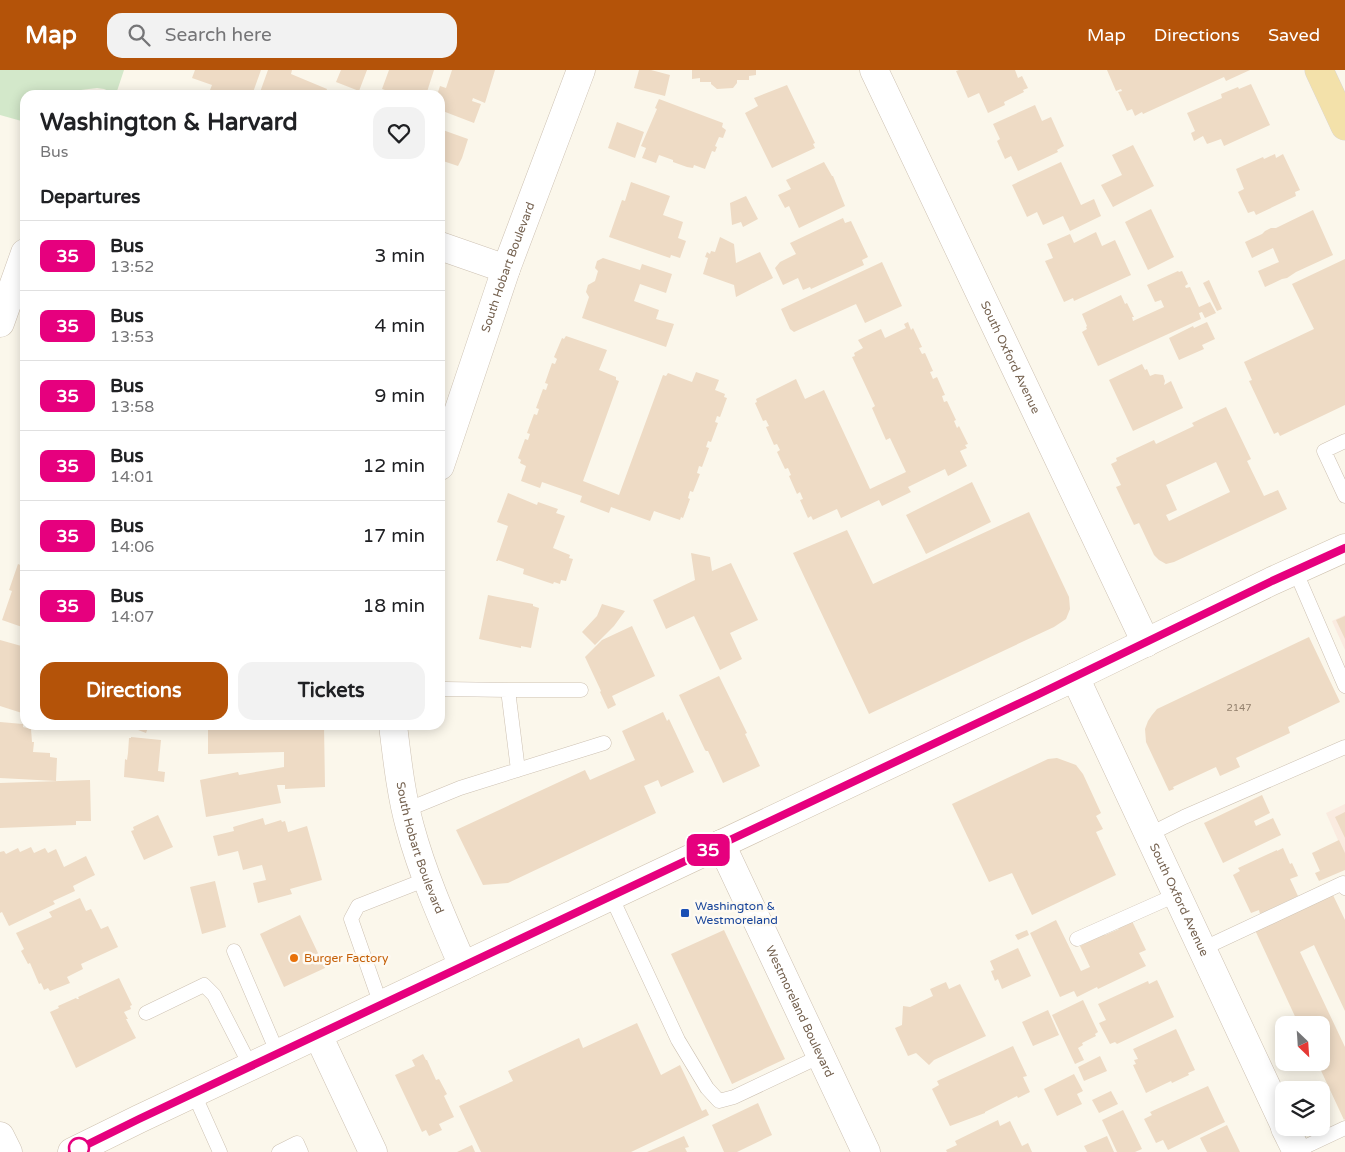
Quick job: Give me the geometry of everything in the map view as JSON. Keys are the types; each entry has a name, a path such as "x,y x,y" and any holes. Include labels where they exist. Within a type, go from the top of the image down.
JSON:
{"main road":[{"path":"1319,70 1344,122"}],"street":[{"name":"South Hobart Boulevard","path":"445,451 506,269 581,70"},
{"name":"South Oxford Avenue","path":"874,70 1146,643"},
{"path":"445,248 506,269"},
{"path":"0,323 20,267"},
{"path":"72,1152 1345,548"},
{"name":"South Oxford Avenue","path":"1074,677 1291,1139"},
{"name":"South Hobart Boulevard","path":"394,730 397,762 409,826 431,893 463,966"},
{"name":"Westmoreland Boulevard","path":"721,844 866,1152"},
{"path":"318,1035 373,1152"},
{"path":"0,1136 8,1152"}],"lane":[{"path":"1345,441 1324,451 1345,496"},
{"path":"1296,570 1345,686"},
{"path":"445,688 581,690"},
{"path":"508,690 518,770"},
{"path":"406,810 460,788 604,743"},
{"path":"1148,834 1345,747"},
{"path":"381,1005 351,919 358,906 427,879"},
{"path":"1202,949 1343,883 1345,888"},
{"path":"1077,939 1176,895"},
{"path":"611,896 678,1040 706,1088 719,1100 734,1096 820,1056"},
{"path":"234,951 278,1054"},
{"path":"146,1013 204,985 214,995 250,1066"},
{"path":"194,1094 220,1152"},
{"path":"1291,1139 1345,1128"},
{"path":"279,1152 297,1143 301,1152"}],"shaded area":[{"path":"1345,615 1345,650 1332,621"},
{"path":"1345,804 1345,856 1326,813"}],"green space":[{"path":"0,70 124,70 117,90 97,88 81,90 20,90 20,121 0,115"}],"building":[{"path":"195,70 261,70 254,90 210,90 212,85 192,78"},
{"path":"268,70 292,70 291,74 327,89 327,90 261,90"},
{"path":"341,70 367,70 359,90 336,82"},
{"path":"389,70 434,70 428,90 382,89"},
{"path":"452,70 495,70 485,103 473,98 472,101 481,104 474,123 445,112 445,90 439,90 440,86 446,88"},
{"path":"639,70 651,70 670,75 665,96 634,88"},
{"path":"692,70 756,70 756,75 749,76 749,80 737,80 733,88 717,89 711,82 700,82 700,78 692,79"},
{"path":"1015,70 1018,78 1022,76 1028,88 1004,102 1005,105 988,113 979,93 968,98 956,71"},
{"path":"1107,70 1250,70 1226,81 1224,77 1135,116 1132,109 1127,111 1118,92 1122,91 1121,89 1116,91"},
{"path":"1251,84 1270,125 1224,146 1221,139 1207,144 1203,136 1194,141 1191,133 1195,131 1187,113 1222,98 1221,94"},
{"path":"787,85 815,143 813,144 815,148 772,168 745,113 758,106 754,98"},
{"path":"659,99 723,123 722,127 726,130 723,138 719,137 715,146 717,147 715,152 712,151 705,169 694,165 693,168 687,167 659,155 656,163 642,158 646,148 641,146 657,109 655,108"},
{"path":"1035,105 1042,121 1051,117 1064,146 1057,150 1058,152 1018,171 1011,156 1005,159 997,141 1000,139 993,124"},
{"path":"617,122 644,132 635,158 608,148"},
{"path":"445,131 468,139 458,166 445,162"},
{"path":"1133,145 1154,186 1113,207 1101,185 1122,175 1112,155"},
{"path":"1275,154 1276,158 1283,154 1300,190 1295,192 1296,196 1256,215 1254,211 1248,213 1238,192 1244,189 1236,169 1263,157 1264,159"},
{"path":"824,162 833,176 845,206 799,228 789,206 785,208 778,195 791,189 786,180"},
{"path":"1061,162 1081,205 1094,199 1101,216 1070,231 1063,216 1043,225 1037,212 1027,217 1012,185"},
{"path":"631,182 670,196 663,215 683,222 678,238 686,241 680,258 671,255 670,258 609,237 622,200 625,201"},
{"path":"746,196 758,219 743,227 741,222 732,225 730,203"},
{"path":"1151,209 1174,257 1148,270 1125,222"},
{"path":"1313,210 1333,255 1265,287 1258,271 1279,262 1273,248 1252,258 1245,242 1271,228 1276,228"},
{"path":"843,218 845,223 851,221 868,257 862,260 864,265 811,289 810,287 803,290 798,278 783,285 775,268 780,262 796,254 790,243"},
{"path":"1096,232 1102,246 1115,240 1131,275 1074,301 1073,298 1064,302 1045,261 1053,258 1047,244 1070,234 1074,243"},
{"path":"720,237 734,244 736,263 760,252 773,278 736,297 734,285 703,274 708,258 705,257 707,252 710,254 711,251 715,252"},
{"path":"603,258 640,270 642,264 672,274 666,293 640,284 634,301 659,310 656,319 674,324 666,347 582,318 589,297 586,292 588,285 595,281 598,271 595,268 597,261"},
{"path":"1345,259 1345,405 1280,436 1278,432 1274,434 1249,381 1252,380 1244,362 1314,329 1292,284"},
{"path":"882,262 902,306 865,323 856,304 794,332 790,329 781,309"},
{"path":"1182,271 1188,284 1185,286 1186,288 1190,287 1199,307 1210,302 1216,313 1205,318 1202,312 1199,313 1201,319 1098,366 1082,332 1087,329 1087,326 1082,314 1121,295 1134,317 1132,317 1133,321 1164,307 1161,300 1155,302 1147,285"},
{"path":"1209,280 1222,309 1217,311 1203,283"},
{"path":"908,322 922,347 919,348 922,354 925,353 933,371 930,372 933,379 937,377 945,395 942,396 944,402 947,401 956,420 954,421 957,428 959,426 968,444 965,445 967,448 960,451 967,466 948,476 945,469 908,487 911,492 882,506 879,500 841,518 837,509 813,520 811,516 808,518 800,500 803,499 800,492 797,494 789,476 791,475 788,468 785,469 777,452 780,450 777,444 774,445 766,427 769,426 766,420 763,421 755,403 757,402 756,399 796,379 805,399 824,390 870,489 906,472 890,438 886,440 872,408 875,406 852,357 855,356 854,353 863,348 858,340 881,329 885,338 906,328 904,324"},
{"path":"1207,322 1215,339 1202,345 1204,349 1179,360 1169,338 1193,326 1194,328"},
{"path":"566,336 607,350 599,370 616,377 616,380 619,381 583,481 619,495 663,375 666,376 668,373 692,382 696,372 719,380 715,390 725,394 724,397 727,398 720,417 717,416 715,422 718,423 711,442 708,441 706,447 709,448 702,467 699,466 697,473 700,474 693,492 690,491 688,498 690,499 683,518 681,517 680,520 654,511 650,521 611,507 609,513 580,502 582,496 542,482 540,488 521,481 526,466 520,463 521,460 518,458 525,439 528,440 530,434 527,433 534,414 537,415 539,409 536,408 543,389 546,390 548,384 545,383 552,363 555,364 557,359 554,357 562,338 564,339"},
{"path":"1142,364 1150,376 1155,374 1163,375 1164,385 1171,381 1183,408 1133,431 1109,380"},
{"path":"1226,407 1251,459 1247,461 1264,496 1278,490 1287,509 1166,564 1154,555 1139,523 1134,525 1116,487 1121,485 1111,464 1117,461 1116,458 1154,440 1156,444 1194,426 1192,423","holes":["1216,462 1230,492 1169,521 1166,515 1177,510 1166,485"]},
{"path":"972,482 991,522 926,554 906,515"},
{"path":"508,493 537,505 538,502 558,509 556,513 565,516 553,548 570,555 569,558 573,559 566,581 561,580 560,584 554,582 553,584 523,574 524,569 498,560 496,561 508,526 497,522"},
{"path":"1029,512 1069,597 1070,609 1066,619 1054,627 869,714 793,553 847,530 873,584"},
{"path":"691,553 710,557 712,571 731,563 758,620 730,633 742,659 720,670 694,616 666,629 653,600 695,580"},
{"path":"18,564 20,565 20,626 2,620 12,591 9,590"},
{"path":"488,595 533,604 533,606 539,608 531,648 521,646 521,648 479,639"},
{"path":"602,604 625,611 614,626 595,645 582,632 597,616"},
{"path":"1345,616 1345,639 1336,620"},
{"path":"632,626 655,676 612,696 616,705 608,709 585,657 602,640"},
{"path":"1309,637 1340,702 1288,727 1290,733 1236,758 1240,767 1220,776 1216,767 1173,787 1174,789 1169,791 1146,742 1145,729 1148,721 1157,709"},
{"path":"0,640 20,646 20,712 0,706"},
{"path":"719,676 747,733 745,734 760,766 723,783 679,695"},
{"path":"663,712 667,721 669,719 694,772 661,787 658,780 644,786 656,813 508,883 483,885 456,830 585,770 590,780 635,760 622,731"},
{"path":"0,722 20,724 20,730 31,730 32,742 34,742 33,752 50,753 50,757 57,758 56,781 0,778"},
{"path":"208,730 324,730 325,787 285,789 285,785 277,785 281,803 206,817 200,780 238,772 239,775 284,767 284,752 208,754"},
{"path":"129,738 161,740 158,771 165,772 164,782 124,777 125,759 127,760"},
{"path":"1057,758 1076,765 1083,774 1101,813 1096,816 1103,829 1096,832 1116,875 1032,915 1012,873 989,882 952,804 1048,759"},
{"path":"90,780 91,821 76,821 76,825 0,828 0,783"},
{"path":"1262,795 1270,813 1254,821 1256,826 1273,818 1281,835 1223,863 1204,823"},
{"path":"1345,812 1345,838 1335,817"},
{"path":"158,815 173,847 144,860 131,831 134,830 133,827"},
{"path":"263,818 265,825 281,820 282,822 285,821 288,832 307,826 322,880 290,889 292,894 258,903 253,883 266,880 262,865 243,870 238,851 218,856 213,836 234,831 233,827"},
{"path":"1339,840 1345,853 1345,870 1319,881 1315,873 1320,871 1312,853"},
{"path":"31,847 34,853 45,848 48,853 56,849 64,867 86,856 95,875 73,886 75,891 53,901 55,904 9,926 2,912 0,913 0,852 4,851 6,854 18,848 20,852"},
{"path":"1283,848 1298,876 1290,879 1298,896 1260,914 1259,910 1251,913 1233,875 1240,871 1238,868"},
{"path":"215,881 226,927 202,934 190,887"},
{"path":"1332,893 1345,920 1345,1011 1314,945 1300,952 1345,1047 1344,1120 1330,1090 1330,1081 1326,1081 1321,1071 1330,1071 1330,1016 1295,1016 1255,930"},
{"path":"80,898 86,911 91,909 101,929 108,926 118,947 81,964 83,969 67,977 70,983 50,991 48,988 44,990 41,983 39,984 30,963 28,964 21,951 24,949 16,933 52,917 49,912"},
{"path":"300,915 325,968 284,987 260,934"},
{"path":"1056,920 1081,971 1090,967 1080,946 1119,929 1118,927 1132,921 1146,950 1139,953 1146,966 1077,997 1074,991 1060,997 1030,933"},
{"path":"724,930 785,1059 732,1084 671,954"},
{"path":"1027,930 1029,935 1018,940 1015,935"},
{"path":"1018,948 1031,976 1002,989 998,979 995,981 991,971 994,970 990,961"},
{"path":"119,978 132,1005 130,1006 131,1009 124,1012 136,1038 76,1068 50,1012 59,1008 58,1006 76,998 79,999 78,997"},
{"path":"1157,980 1174,1017 1117,1044 1115,1042 1110,1044 1099,1023 1106,1020 1098,1004 1148,981 1149,984"},
{"path":"946,982 949,989 960,984 986,1036 934,1060 929,1065 916,1053 908,1056 895,1028 902,1025 903,1006 910,1007 933,996 930,989"},
{"path":"1083,1000 1098,1032 1095,1034 1096,1036 1082,1043 1083,1045 1078,1048 1084,1060 1075,1064 1052,1015"},
{"path":"1048,1010 1059,1035 1033,1046 1022,1022"},
{"path":"637,1023 661,1075 680,1065 702,1111 706,1109 709,1115 631,1152 481,1152 459,1106 513,1081 508,1071 579,1038 583,1048"},
{"path":"1176,1029 1195,1070 1172,1083 1171,1081 1146,1093 1133,1065 1136,1064 1134,1060 1138,1059 1133,1049"},
{"path":"1013,1046 1027,1076 1023,1077 1030,1092 1018,1098 1017,1096 985,1113 950,1126 932,1089 939,1085 937,1081"},
{"path":"423,1054 436,1080 439,1079 447,1094 444,1096 454,1117 439,1124 442,1130 429,1136 426,1130 422,1132 395,1075 415,1066 412,1060"},
{"path":"1100,1056 1107,1071 1084,1081 1078,1067"},
{"path":"1074,1074 1083,1091 1077,1094 1082,1104 1057,1116 1044,1089"},
{"path":"1208,1086 1225,1122 1168,1150 1163,1140 1156,1143 1144,1119 1152,1115 1150,1112"},
{"path":"1111,1091 1118,1104 1099,1113 1092,1100"},
{"path":"758,1103 772,1135 737,1152 724,1152 712,1125"},
{"path":"1123,1110 1142,1149 1135,1152 1117,1152 1102,1120"},
{"path":"998,1120 1000,1126 1010,1121 1022,1146 1028,1143 1032,1152 947,1152 946,1150 957,1145 955,1141"},
{"path":"1227,1125 1240,1152 1207,1152 1200,1138"},
{"path":"684,1136 689,1147 685,1148 687,1152 647,1152"},
{"path":"1107,1136 1114,1152 1087,1152 1084,1146"},
{"path":"472,1145 475,1152 457,1152"}],"bus line":[{"name":"35","path":"72,1152 1345,548"}],"place":[{"name":"Washington & Westmoreland","path":"685,913"},
{"name":"Burger Factory","path":"294,958"}]}
